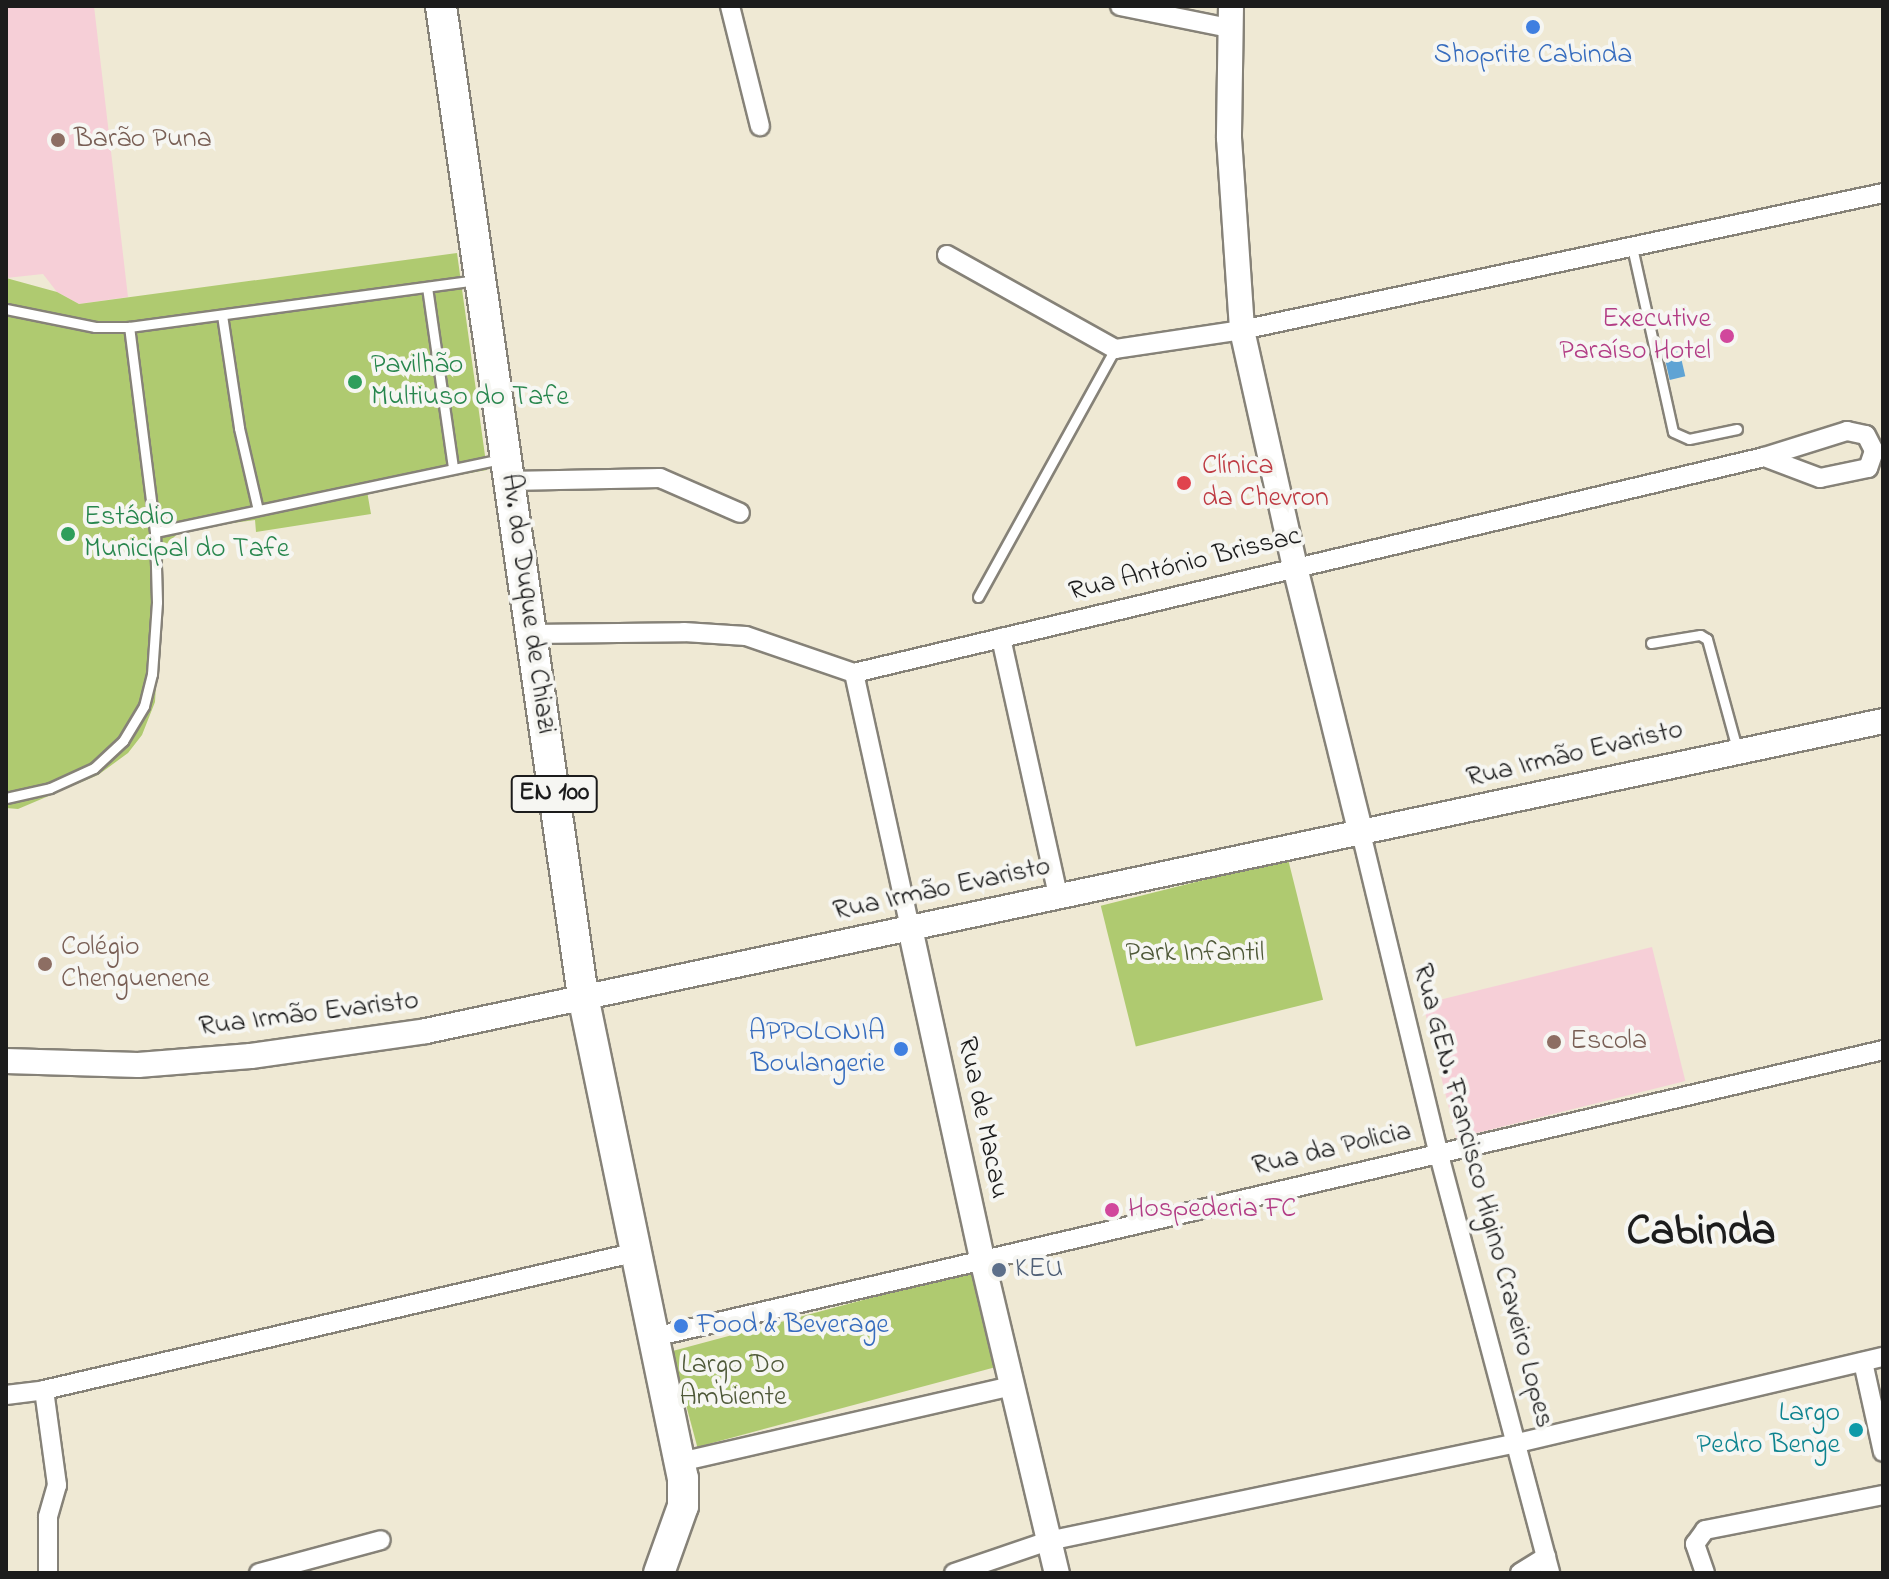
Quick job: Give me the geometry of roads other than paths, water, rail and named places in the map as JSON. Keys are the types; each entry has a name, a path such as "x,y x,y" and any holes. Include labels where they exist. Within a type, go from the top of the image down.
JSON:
{"main road":[{"name":"Av. do Duque de Chiazi","path":"441,6 583,996 680,1462 683,1506 659,1573"}],"street":[{"path":"730,6 760,126"},
{"path":"1120,6 1230,17 1229,138 1242,330 1295,567 1361,833"},
{"path":"947,255 1115,349 1242,330 1883,193"},
{"name":"Rua António Brissac","path":"854,673 1764,457 1847,431 1866,435 1874,451 1868,468 1820,478 1788,469 1764,457"},
{"path":"508,470 660,478 740,513"},
{"path":"531,634 671,632 746,636 854,673"},
{"path":"1001,638 1058,896"},
{"name":"Rua de Macau","path":"854,673 982,1259 1057,1573"},
{"name":"Rua Irmão Evaristo","path":"6,1061 138,1065 251,1056 426,1031 1361,833 1737,749 1883,721"},
{"name":"Rua GEN. Francisco Higino Craveiro Lopes","path":"1361,833 1439,1155 1548,1565"},
{"name":"Rua da Policia","path":"654,1337 1883,1050"},
{"path":"6,1395 44,1390 637,1252"},
{"path":"954,1573 1048,1541 1518,1443 1883,1357"},
{"path":"1863,1362 1883,1452"},
{"path":"680,1462 1013,1386"},
{"path":"44,1390 57,1485 48,1517 48,1573"},
{"path":"1705,1573 1695,1544 1705,1530 1883,1495"},
{"path":"259,1573 381,1540"},
{"path":"1520,1573 1548,1565"}],"lane":[{"path":"1632,247 1673,432 1689,439 1737,429"},
{"path":"6,309 95,327 129,327 480,279"},
{"path":"427,287 453,468"},
{"path":"222,315 239,428 258,510"},
{"path":"6,798 50,788 94,768 123,741 144,706 152,674 157,602 155,532 129,327"},
{"path":"978,597 1115,349"},
{"path":"155,532 453,468 508,470"},
{"path":"1651,643 1700,635 1707,639 1737,749"}],"water":[{"path":"1679,349 1685,376 1670,380 1663,353"}],"place":[{"name":"Shoprite Cabinda","path":"1533,27"},
{"name":"Barão Puna","path":"58,140"},
{"name":"Executive Paraíso Hotel","path":"1727,336"},
{"name":"Pavilhão Multiuso do Tafe","path":"355,382"},
{"name":"Clínica da Chevron","path":"1184,483"},
{"name":"Estádio Municipal do Tafe","path":"68,534"},
{"name":"Colégio Chenguenene","path":"45,964"},
{"name":"Escola","path":"1554,1042"},
{"name":"APPOLONIA Boulangerie","path":"901,1049"},
{"name":"Hospederia FC","path":"1112,1210"},
{"name":"KEU","path":"999,1270"},
{"name":"Food & Beverage","path":"681,1326"},
{"name":"Largo Pedro Benge","path":"1856,1430"}],"district":[{"name":"Cabinda","path":"1701,1232"}],"park label":[{"name":"Park Infantil","path":"1195,954"},
{"name":"Largo Do Ambiente","path":"733,1382"}]}
